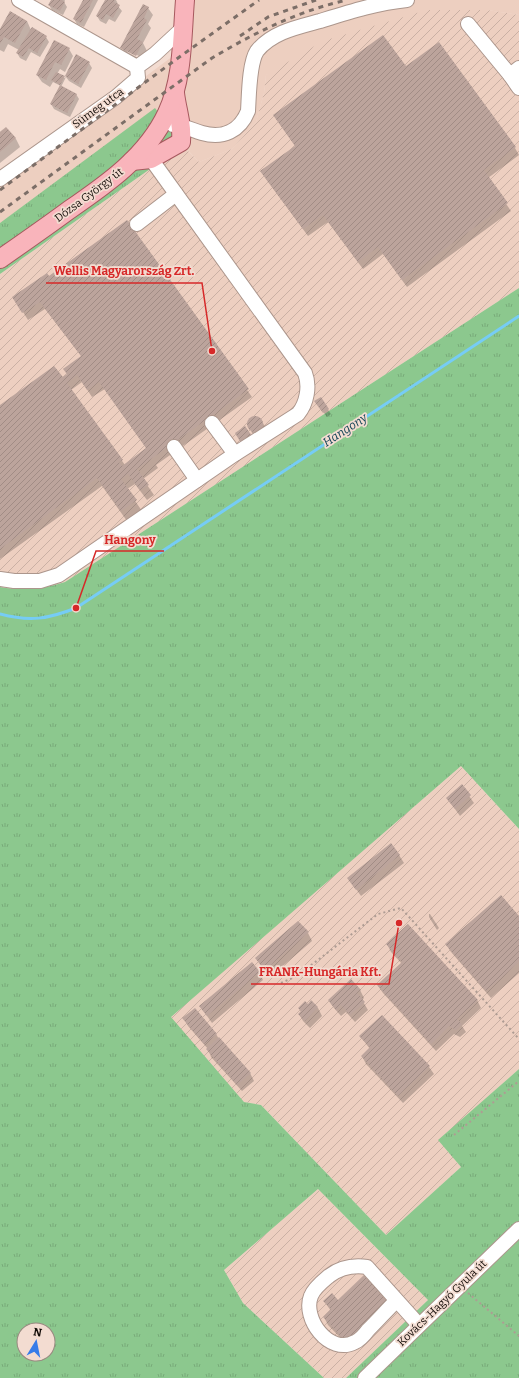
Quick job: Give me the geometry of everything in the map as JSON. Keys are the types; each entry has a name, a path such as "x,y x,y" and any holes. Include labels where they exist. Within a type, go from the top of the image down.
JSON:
{"main road":[{"name":"Dózsa György út","path":"0,259 106,184 146,147 160,127 168,112 174,92 180,69 185,0"},
{"path":"132,161 151,159 181,134 174,92"}],"street":[{"path":"19,0 137,67 155,54 183,28"},
{"path":"160,127 171,125 181,134 212,136 223,135 231,132 245,118 248,111 252,61 257,52 271,39 285,32 359,8 406,0"},
{"path":"468,24 514,72 519,88"},
{"name":"Sümeg utca","path":"0,179 116,97 138,78 137,67"},
{"path":"0,579 14,581 40,581 59,576 235,454 298,414 302,409 307,385 305,373 151,159"},
{"path":"137,224 176,194"},
{"path":"212,423 235,454"},
{"path":"174,447 197,480"},
{"name":"Kovács-Hagyó Gyula út","path":"365,1378 519,1229"},
{"path":"396,1301 357,1342 340,1346 326,1340 320,1333 315,1325 309,1307 310,1296 315,1288 336,1271 346,1267 367,1267 419,1325"}],"path":[{"path":"281,983 297,976 378,914 401,908 519,1039"},
{"path":"454,1135 519,1081"},
{"path":"460,1285 519,1336"}],"shaded area":[{"path":"177,0 519,0 519,15 487,10 266,75 264,93 256,122 232,149 199,162 183,145 0,223 0,185 173,56"},
{"path":"427,10 487,10 519,15 519,288 65,582 40,589 11,589 0,587 0,274 183,146 199,162 232,149 256,122 264,93 266,75 323,41"},
{"path":"461,766 519,829 519,1069 439,1140 461,1167 386,1235 261,1105 244,1102 170,1017"},
{"path":"318,1189 428,1300 346,1378 324,1378 243,1303 224,1270"}],"green space":[{"path":"155,108 183,146 0,274 0,223"},
{"path":"519,288 519,829 461,766 171,1017 244,1102 261,1105 386,1235 461,1167 438,1140 519,1069 519,1378 346,1378 428,1300 318,1189 224,1270 243,1303 324,1378 0,1378 0,587 33,589 65,582"}],"building":[{"path":"51,0 62,0 65,2 60,11 48,5"},
{"path":"83,0 93,0 81,23 73,19"},
{"path":"105,0 115,0 114,2 120,5 113,18 106,14 103,20 96,16"},
{"path":"143,4 149,7 144,18 147,20 137,39 143,42 136,56 120,48"},
{"path":"10,11 27,21 15,43 4,37 0,44 0,29"},
{"path":"32,27 47,36 37,53 29,48 23,57 16,53"},
{"path":"383,35 406,66 439,42 516,147 484,170 508,203 402,280 378,247 358,262 323,215 303,229 260,171 295,146 273,115"},
{"path":"54,40 70,48 61,65 55,62 46,80 36,75"},
{"path":"76,54 90,62 78,84 65,76"},
{"path":"56,72 65,76 60,85 51,80"},
{"path":"60,85 77,94 67,113 50,104"},
{"path":"6,127 16,138 0,152 0,132"},
{"path":"127,220 249,389 137,469 149,485 140,490 128,474 121,479 137,500 121,511 97,478 0,549 0,405 54,366 63,377 67,374 63,369 81,356 40,302 22,313 12,297 47,273 49,276","holes":["77,375 87,390 99,382 146,448 122,466 119,462 123,460 67,383"]},
{"path":"321,397 329,409 323,413 314,401"},
{"path":"252,416 258,416 263,421 261,430 258,432 252,432 247,427 247,421"},
{"path":"245,426 252,436 241,443 235,433"},
{"path":"462,784 471,795 455,809 446,798"},
{"path":"391,843 400,855 356,890 347,878"},
{"path":"501,895 519,916 519,962 486,991 445,944"},
{"path":"298,921 309,932 265,970 255,958"},
{"path":"408,924 478,1000 457,1019 462,1024 456,1030 449,1026 431,1044 377,985 402,962 386,944"},
{"path":"252,962 260,972 207,1016 199,1006"},
{"path":"351,979 361,990 357,993 365,1002 350,1015 341,1005 336,1010 328,1000"},
{"path":"311,1000 318,1007 305,1021 298,1014 301,1011 298,1008 305,1001 308,1004"},
{"path":"195,1008 217,1034 204,1044 182,1018"},
{"path":"382,1015 430,1066 398,1096 361,1056 370,1047 359,1036"},
{"path":"219,1037 251,1073 237,1085 206,1049"},
{"path":"364,1275 391,1303 347,1343 323,1317 331,1309 323,1301 332,1293 338,1300"}],"waterway":[{"name":"Hangony","path":"0,614 30,619 57,615 76,608 519,316"}],"railway":[{"path":"0,190 259,0"},
{"path":"240,36 268,17 316,0"},
{"path":"0,212 212,58 277,24 311,10 347,0"}],"place":[{"name":"Wellis Magyarország Zrt.","path":"212,351"},
{"name":"Hangony","path":"76,608"},
{"name":"FRANK-Hungária Kft.","path":"399,923"}]}
